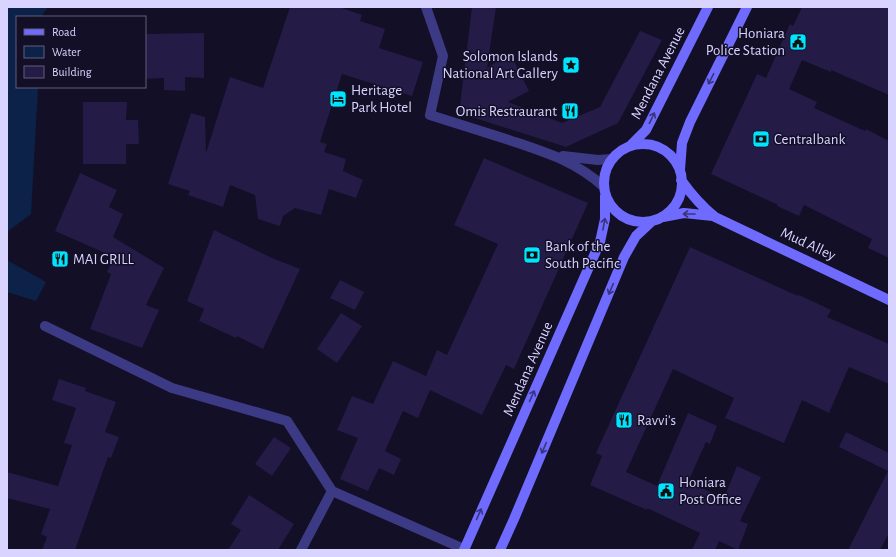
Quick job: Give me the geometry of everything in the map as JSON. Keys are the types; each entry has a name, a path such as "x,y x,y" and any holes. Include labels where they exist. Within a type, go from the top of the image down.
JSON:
{"main road":[{"name":"Mendana Avenue","path":"628,147 646,130 708,7"},
{"path":"680,175 671,155 656,146 639,143 622,149 609,162 603,178 605,192 614,211 629,220 646,223 663,217 676,205 682,188 680,175 682,143 690,122 747,7"},
{"name":"Mud Alley","path":"680,175 692,196 714,216 889,300"},
{"name":"Mendana Avenue","path":"464,549 600,242 605,219 605,192"},
{"name":"Mud Alley","path":"663,217 684,213 714,216"},
{"path":"500,550 624,257 636,236 652,221"}],"lane":[{"path":"426,7 443,56 430,115 554,155 576,166 593,178 605,192"},
{"path":"554,155 598,160 612,159"},
{"path":"45,326 172,388 287,421 332,491 464,549"},
{"path":"300,550 332,491"}],"water":[{"path":"7,7 48,7 42,16 16,16 16,88 38,88 31,214 7,232"},
{"path":"7,260 46,282 36,301 7,292"}],"building":[{"path":"290,7 339,7 362,15 360,21 385,29 379,48 423,62 412,96 342,74 320,142 327,144 324,152 346,159 343,171 363,180 356,198 329,189 321,215 295,208 283,216 280,226 258,219 255,195 230,185 223,207 188,195 190,191 168,184 191,113 205,117 206,153 230,77 263,88"},
{"path":"472,7 496,7 487,68 510,53 529,91 508,102 562,123 600,107 640,31 662,40 618,123 566,147 459,113"},
{"path":"802,7 889,7 889,95 831,70 831,72 802,60 789,89 817,102 814,108 865,131 866,129 889,141 889,258 868,248 872,239 804,205 799,216 711,174 757,74 766,78 790,24 793,26"},
{"path":"204,33 204,78 185,77 185,91 164,90 164,78 146,79 146,34"},
{"path":"83,102 127,102 126,120 138,120 139,144 126,144 126,164 83,164"},
{"path":"484,158 588,203 514,369 506,365 482,415 430,390 418,418 403,411 385,451 401,459 394,475 379,468 368,491 340,479 358,438 337,430 352,396 373,404 393,361 426,376 437,350 447,355 498,244 454,225"},
{"path":"80,173 117,190 109,207 123,214 113,237 164,268 146,305 159,310 142,348 90,329 111,274 107,272 114,257 55,231"},
{"path":"214,230 272,258 300,269 263,349 237,336 236,338 199,321 204,309 187,301"},
{"path":"690,247 831,310 827,317 889,344 889,384 849,367 829,413 802,400 784,443 725,418 734,398 673,369 626,472 657,486 688,413 717,426 710,444 706,442 688,482 724,498 737,466 761,477 740,521 748,524 738,550 719,541 715,550 692,550 700,533 647,508 647,510 590,485 602,456 596,453"},
{"path":"340,280 364,292 355,310 330,298"},
{"path":"341,313 362,326 337,363 317,349"},
{"path":"59,379 86,388 85,391 116,402 105,432 119,437 111,458 108,457 75,550 42,550 47,537 41,534 50,509 7,498 7,472 58,486 72,445 64,443 76,408 52,400"},
{"path":"846,432 889,453 889,533 880,550 848,550 888,471 839,447"},
{"path":"274,437 291,448 272,476 255,464"},
{"path":"249,495 294,524 278,550 228,550 241,530 231,524"}],"place":[{"name":"Honiara Police Station","path":"798,42"},
{"name":"Solomon Islands National Art Gallery","path":"571,65"},
{"name":"Heritage Park Hotel","path":"338,99"},
{"name":"Omis Restraurant","path":"570,111"},
{"name":"Centralbank","path":"761,139"},
{"name":"Bank of the South Pacific","path":"532,255"},
{"name":"MAI GRILL","path":"60,259"},
{"name":"Ravvi's","path":"624,420"},
{"name":"Honiara Post Office","path":"666,491"}]}
